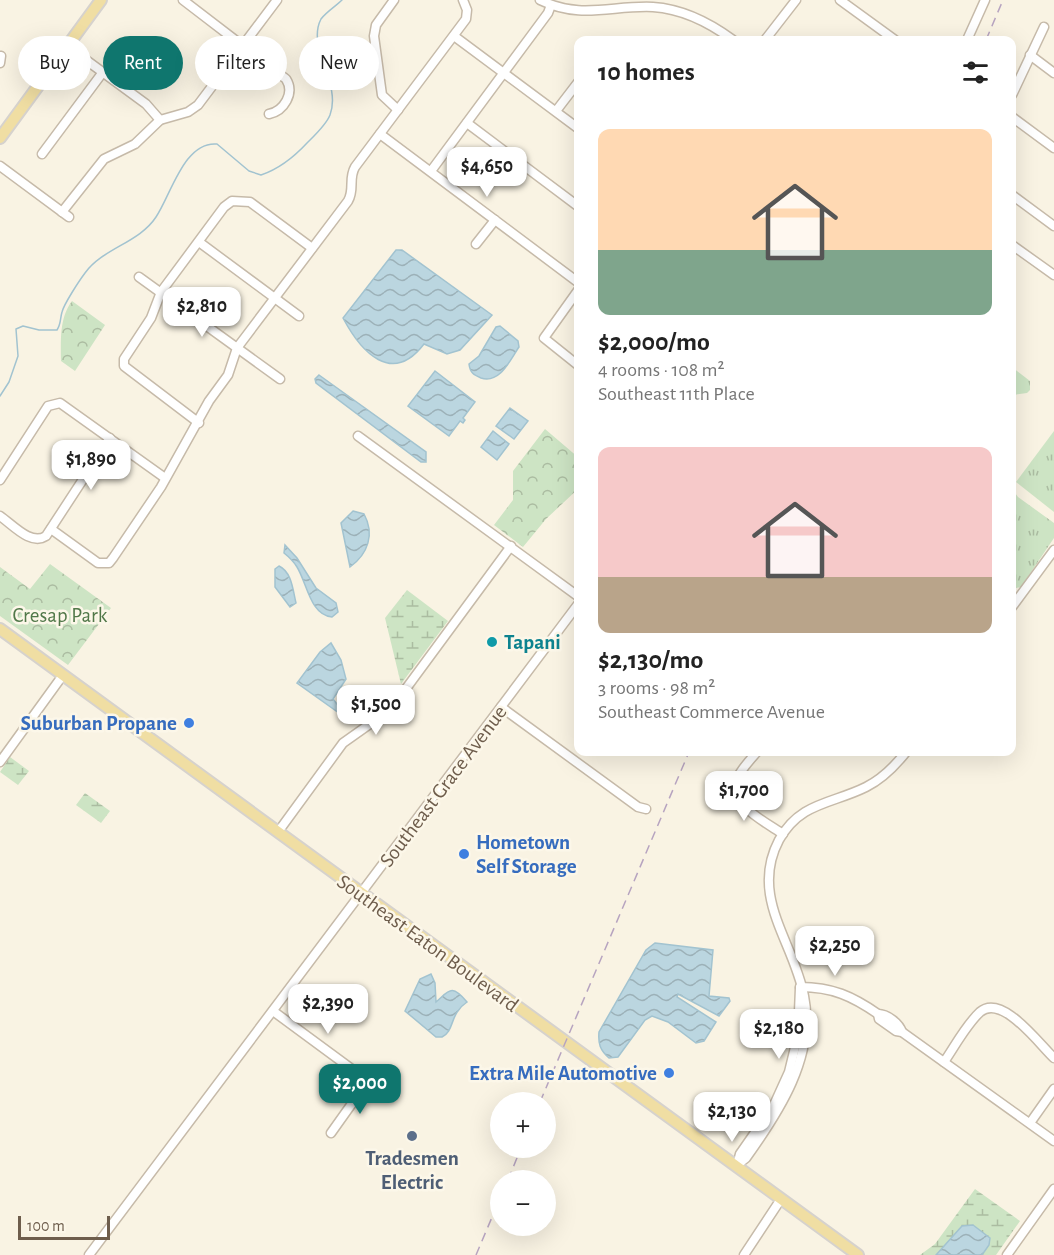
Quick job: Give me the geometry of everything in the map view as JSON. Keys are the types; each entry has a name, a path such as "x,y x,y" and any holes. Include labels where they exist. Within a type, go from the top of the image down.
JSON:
{"main road":[{"path":"74,36 101,0"},
{"path":"0,138 35,90"},
{"name":"Southeast Eaton Boulevard","path":"0,629 858,1255"}],"street":[{"path":"183,0 233,36"},
{"path":"250,36 277,0"},
{"path":"394,0 374,30 382,94 398,110"},
{"path":"51,529 98,563 104,564 113,558 199,423 209,401 228,375 237,348 348,201 352,189 351,173 466,19 467,10 463,0"},
{"path":"540,0 551,5 587,12 647,7 672,10 702,21 726,36"},
{"path":"768,36 796,0"},
{"path":"840,0 890,36"},
{"path":"970,36 985,0"},
{"path":"431,171 548,14 551,5"},
{"path":"1016,86 1044,27"},
{"path":"454,36 574,125"},
{"path":"1030,55 1054,73"},
{"path":"42,154 103,72 91,63"},
{"path":"269,114 280,110 287,100 289,83 287,81"},
{"path":"556,111 574,88"},
{"path":"127,90 146,104 160,120"},
{"path":"0,166 66,215 104,159 135,144 160,120 183,114 198,105 209,90"},
{"path":"1016,120 1054,148"},
{"path":"467,123 574,203"},
{"path":"380,134 574,280"},
{"path":"1016,198 1054,226"},
{"path":"199,423 124,366 124,359 151,318 161,292 224,207 232,201 250,202 312,248"},
{"path":"476,244 495,220"},
{"path":"199,242 299,316"},
{"path":"1016,248 1054,275"},
{"path":"139,277 280,379"},
{"path":"574,296 544,338 574,362"},
{"path":"0,480 48,406 54,403 65,406 165,478"},
{"path":"358,436 574,593"},
{"path":"0,516 33,540 39,540 51,529 110,438"},
{"path":"278,832 343,743 391,709 511,546"},
{"path":"1016,602 1054,550"},
{"name":"Southeast Grace Avenue","path":"89,1255 363,894 574,610"},
{"path":"0,762 63,675"},
{"path":"501,707 638,807 646,809"},
{"path":"754,756 738,777 735,790 742,804 783,834"},
{"path":"737,1165 746,1158 774,1118 794,1080 805,1028 804,993 768,892 771,862 783,834 798,817 816,805 864,788 881,778 902,756"},
{"path":"800,987 837,991 854,997 878,1014 879,1019 896,1031 902,1032 1054,1141"},
{"path":"944,1062 978,1014 990,1008 1002,1010 1013,1017 1054,1058"},
{"path":"273,1011 368,1081 331,1133"},
{"path":"1030,1123 1054,1089"},
{"path":"1007,1255 1054,1189"},
{"path":"744,1255 781,1199"}],"green space":[{"path":"72,301 105,325 75,371 61,361 63,322"},
{"path":"1016,370 1030,381 1030,390 1027,393 1016,395"},
{"path":"545,429 574,454 574,493 546,519 523,547 494,525 513,500 513,471"},
{"path":"1054,431 1054,512 1016,482"},
{"path":"1016,494 1054,523 1054,538 1021,587 1016,588"},
{"name":"Cresap Park","path":"50,564 111,608 68,665 0,616 0,567 30,589"},
{"path":"407,590 448,621 401,684 385,618"},
{"path":"10,757 29,771 18,785 0,772"},
{"path":"85,793 110,811 101,823 76,805"},
{"path":"975,1189 1020,1221 996,1255 920,1255 935,1244"}],"water":[{"path":"396,250 402,250 492,315 460,350 447,354 424,344 412,356 400,362 389,363 378,360 368,352 350,331 343,318"},
{"path":"500,326 518,341 519,347 504,370 494,378 481,378 470,370 469,364 479,356 496,327"},
{"path":"435,371 475,402 463,418 465,420 463,423 460,421 449,436 408,406"},
{"path":"319,375 426,452 426,462 421,462 316,383 315,379"},
{"path":"510,408 528,421 514,439 496,426"},
{"path":"493,431 509,444 497,460 481,447"},
{"path":"353,511 364,514 369,536 365,550 350,567 341,523"},
{"path":"285,545 297,558 316,588 336,603 338,612 332,617 319,611 314,605 297,567 284,553"},
{"path":"279,566 287,573 293,588 296,603 290,607 275,587 275,569"},
{"path":"331,643 341,660 346,679 333,699 340,708 339,713 297,683 320,652"},
{"path":"353,686 358,692 357,714 341,700 342,695"},
{"path":"655,943 713,950 709,996 729,998 730,1001 719,1016 678,994 677,997 716,1022 704,1041 696,1043 668,1022 652,1016 645,1020 618,1057 609,1058 600,1046 599,1032 646,950"},
{"path":"431,974 435,983 436,1002 447,992 454,991 467,1002 457,1012 449,1031 442,1037 436,1037 405,1011 420,979"},
{"path":"973,1225 990,1238 989,1245 982,1255 936,1255 962,1226"}],"waterway":[{"path":"0,396 9,382 18,356 16,329 23,326 39,330 57,330 62,312 85,273 101,257 131,240 149,226 162,207 180,171 196,151 206,145 217,144 249,171 261,175 286,162 320,130 330,115 332,91 320,54 318,30 321,19 342,0"}],"railway":[{"path":"988,36 1003,0"},
{"path":"544,1092 687,756"},
{"path":"512,1170 517,1158"},
{"path":"476,1255 490,1222"}],"place":[{"name":"Tapani","path":"492,642"},
{"name":"Suburban Propane","path":"189,723"},
{"name":"Hometown Self Storage","path":"464,854"},
{"name":"Extra Mile Automotive","path":"669,1073"},
{"name":"Tradesmen Electric","path":"412,1136"}]}
